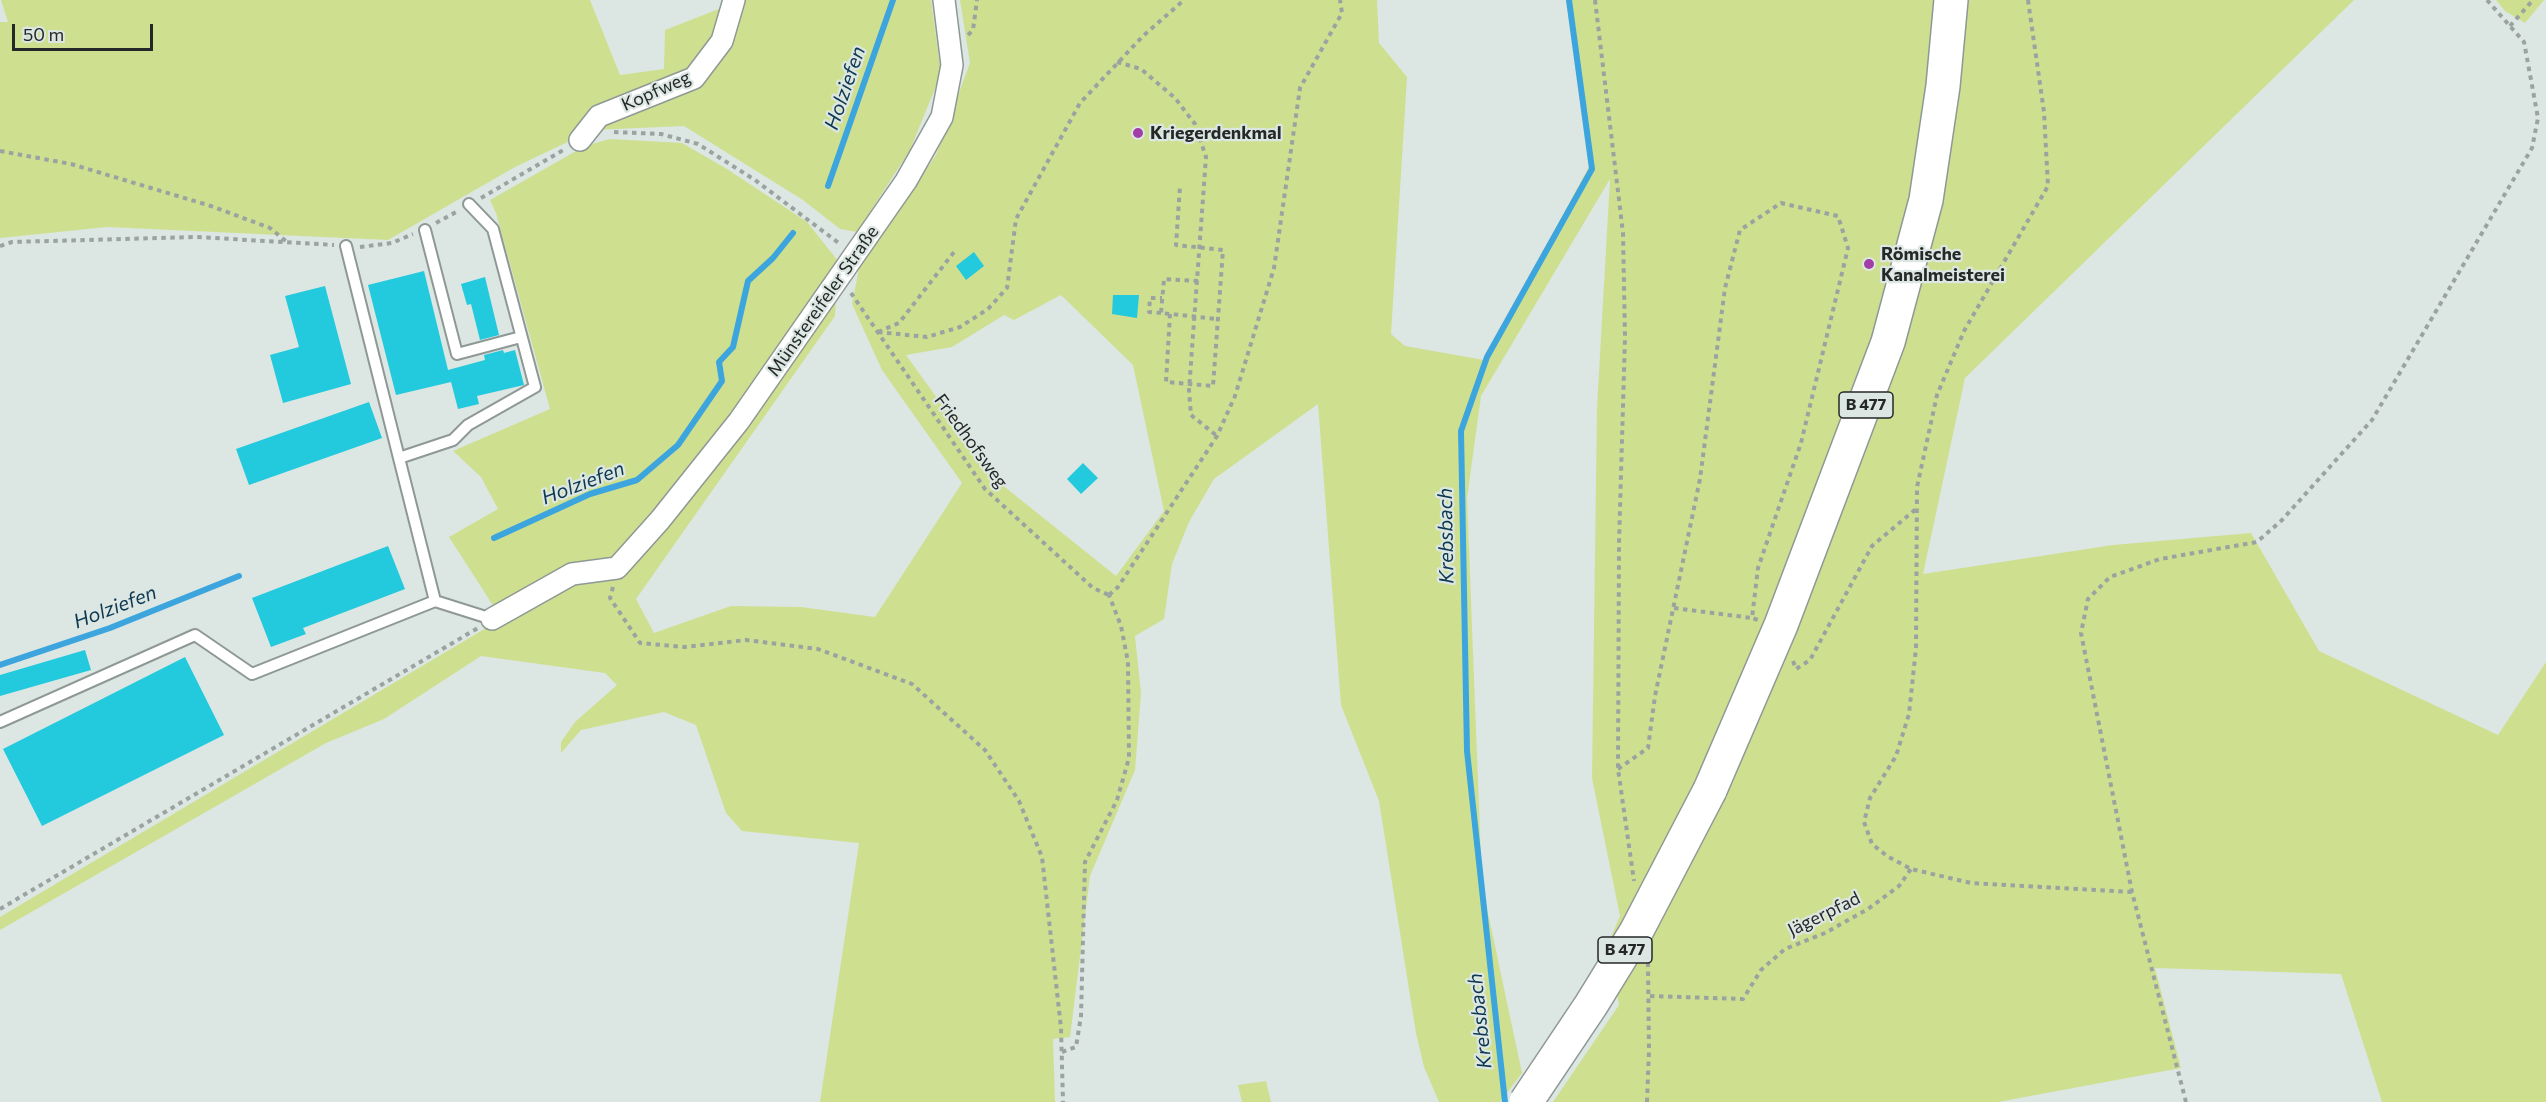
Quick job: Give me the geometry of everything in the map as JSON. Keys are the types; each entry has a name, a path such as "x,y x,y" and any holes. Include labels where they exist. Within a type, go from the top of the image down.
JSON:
{"main road":[{"name":"B 477","path":"1526,1102 1591,1005 1636,932 1710,790 1766,622 1872,389 1903,291 1927,191 1943,86 1951,0"}],"street":[{"name":"Kopfweg","path":"580,140 599,116 694,78 722,41 734,0"},
{"name":"Münstereifeler Straße","path":"616,568 660,520 739,421 906,181 942,117 952,57 944,0"},
{"path":"492,619 572,574 616,568"}],"lane":[{"path":"399,458 453,440 468,425 535,387 493,229 469,204"},
{"path":"425,230 457,354 521,337"},
{"path":"346,246 435,601"},
{"path":"0,722 195,635 252,674 435,601 492,619"}],"path":[{"path":"878,332 927,337 960,327 988,309 1006,288 1016,219 1080,103 1118,62 1184,0"},
{"path":"1062,1052 1077,1047 1081,1016 1085,862 1117,800 1129,758 1128,662 1120,626 1109,596 1118,587 1217,436 1235,396 1274,268 1300,88 1342,13 1340,0"},
{"path":"1595,0 1623,232 1625,337 1618,543 1618,769 1636,892"},
{"path":"2028,0 2044,112 2048,186 1964,331 1937,395 1923,455 1916,509 1916,648 1909,714 1896,756 1870,798 1864,822 1872,844 1887,856 1911,868 1971,883 2132,892"},
{"path":"2186,1102 2132,892 2081,633 2088,599 2110,577 2160,558 2257,542 2282,520 2372,420 2532,148 2538,117 2524,42 2487,0"},
{"path":"2510,26 2533,0"},
{"path":"1118,62 1141,69 1176,98 1195,124 1206,157 1201,248 1189,384 1191,415 1217,436"},
{"path":"0,246 12,242 197,237 365,247 392,243 425,230 580,140 611,132 661,134 698,144 764,186 854,256"},
{"path":"0,152 71,164 211,206 270,228 288,242"},
{"path":"1170,314 1166,382 1213,386 1223,250 1176,245 1180,186"},
{"path":"1618,769 1648,748 1655,696 1700,478 1725,288 1740,230 1781,203 1838,216 1848,248 1801,443 1758,568 1766,622 1674,608"},
{"path":"878,332 899,323 954,252"},
{"name":"Friedhofsweg","path":"840,276 985,489 1093,588 1109,596"},
{"path":"1161,313 1164,279 1198,281"},
{"path":"1162,298 1150,298 1149,312 1217,319"},
{"path":"1793,657 1796,669 1810,660 1872,546 1916,509"},
{"path":"616,568 610,598 640,644 684,647 746,640 818,649 912,684 985,750 1019,801 1042,857 1062,1028 1063,1102"},
{"path":"0,909 415,667 492,619"},
{"name":"Jägerpfad","path":"1650,996 1743,999 1761,970 1785,949 1825,933 1868,909 1899,886 1911,868"},
{"path":"1647,951 1650,996 1647,1102"}],"green space":[{"path":"1,0 590,0 620,75 664,69 665,30 742,0 931,0 941,74 910,150 857,232 840,229 803,200 684,126 593,130 515,167 388,240 107,227 0,238 0,22 8,22"},
{"path":"960,0 1377,0 1379,43 1407,77 1391,334 1405,346 1484,360 1591,163 1566,0 2354,0 1965,378 1923,574 2113,545 2251,533 2319,651 2498,735 2546,662 2546,1102 2382,1102 2341,974 2155,968 2181,1068 1998,1102 1553,1102 1619,1005 1608,944 1620,916 1592,778 1597,408 1610,179 1481,396 1467,498 1482,885 1522,1073 1500,1102 1439,1102 1424,1067 1416,1033 1379,801 1341,705 1318,404 1214,479 1189,522 1172,564 1164,619 1135,636 1141,693 1135,770 1090,876 1070,1037 1053,1039 1055,1102 820,1102 859,843 742,831 726,813 696,725 664,712 581,730 561,753 561,742 575,722 617,685 605,673 481,656 384,719 326,743 0,930 0,917 508,615 494,607 449,537 498,509 481,477 453,451 550,409 496,213 490,200 585,146 610,139 682,143 727,169 807,222 838,261 835,316 636,599 654,633 731,606 801,607 875,617 962,483 882,370 852,304 860,264 936,155 970,63","holes":["1061,295 1133,365 1164,511 1116,576 996,480 906,355 952,347 1004,315 1014,320"]},
{"path":"2496,0 2544,0 2525,23 2505,11"},
{"path":"1266,1081 1271,1102 1242,1102 1238,1085"}],"building":[{"path":"974,252 984,266 966,280 956,266"},
{"path":"424,271 448,370 485,360 484,355 503,350 504,353 515,350 524,385 477,396 479,404 458,409 450,378 451,382 396,395 368,285"},
{"path":"485,277 499,335 480,340 471,304 467,305 461,284"},
{"path":"325,286 351,384 283,403 270,355 299,347 285,296"},
{"path":"1113,295 1139,295 1137,318 1112,314"},
{"path":"369,402 382,438 249,485 236,449"},
{"path":"1083,463 1098,478 1081,494 1067,479"},
{"path":"388,546 405,589 303,628 306,634 271,647 252,598"},
{"path":"85,650 91,670 0,696 0,675"},
{"path":"185,657 224,735 42,826 3,749"}],"waterway":[{"name":"Holziefen","path":"828,186 893,0"},
{"name":"Krebsbach","path":"1505,1102 1467,751 1461,431 1487,357 1592,169 1569,0"},
{"name":"Holziefen","path":"494,538 590,494 637,480 678,445 722,381 719,362 733,347 748,281 773,258 793,233"},
{"name":"Holziefen","path":"0,665 110,628 239,576"}],"place":[{"name":"Kriegerdenkmal","path":"1138,133"},
{"name":"Römische Kanalmeisterei","path":"1869,264"}]}
